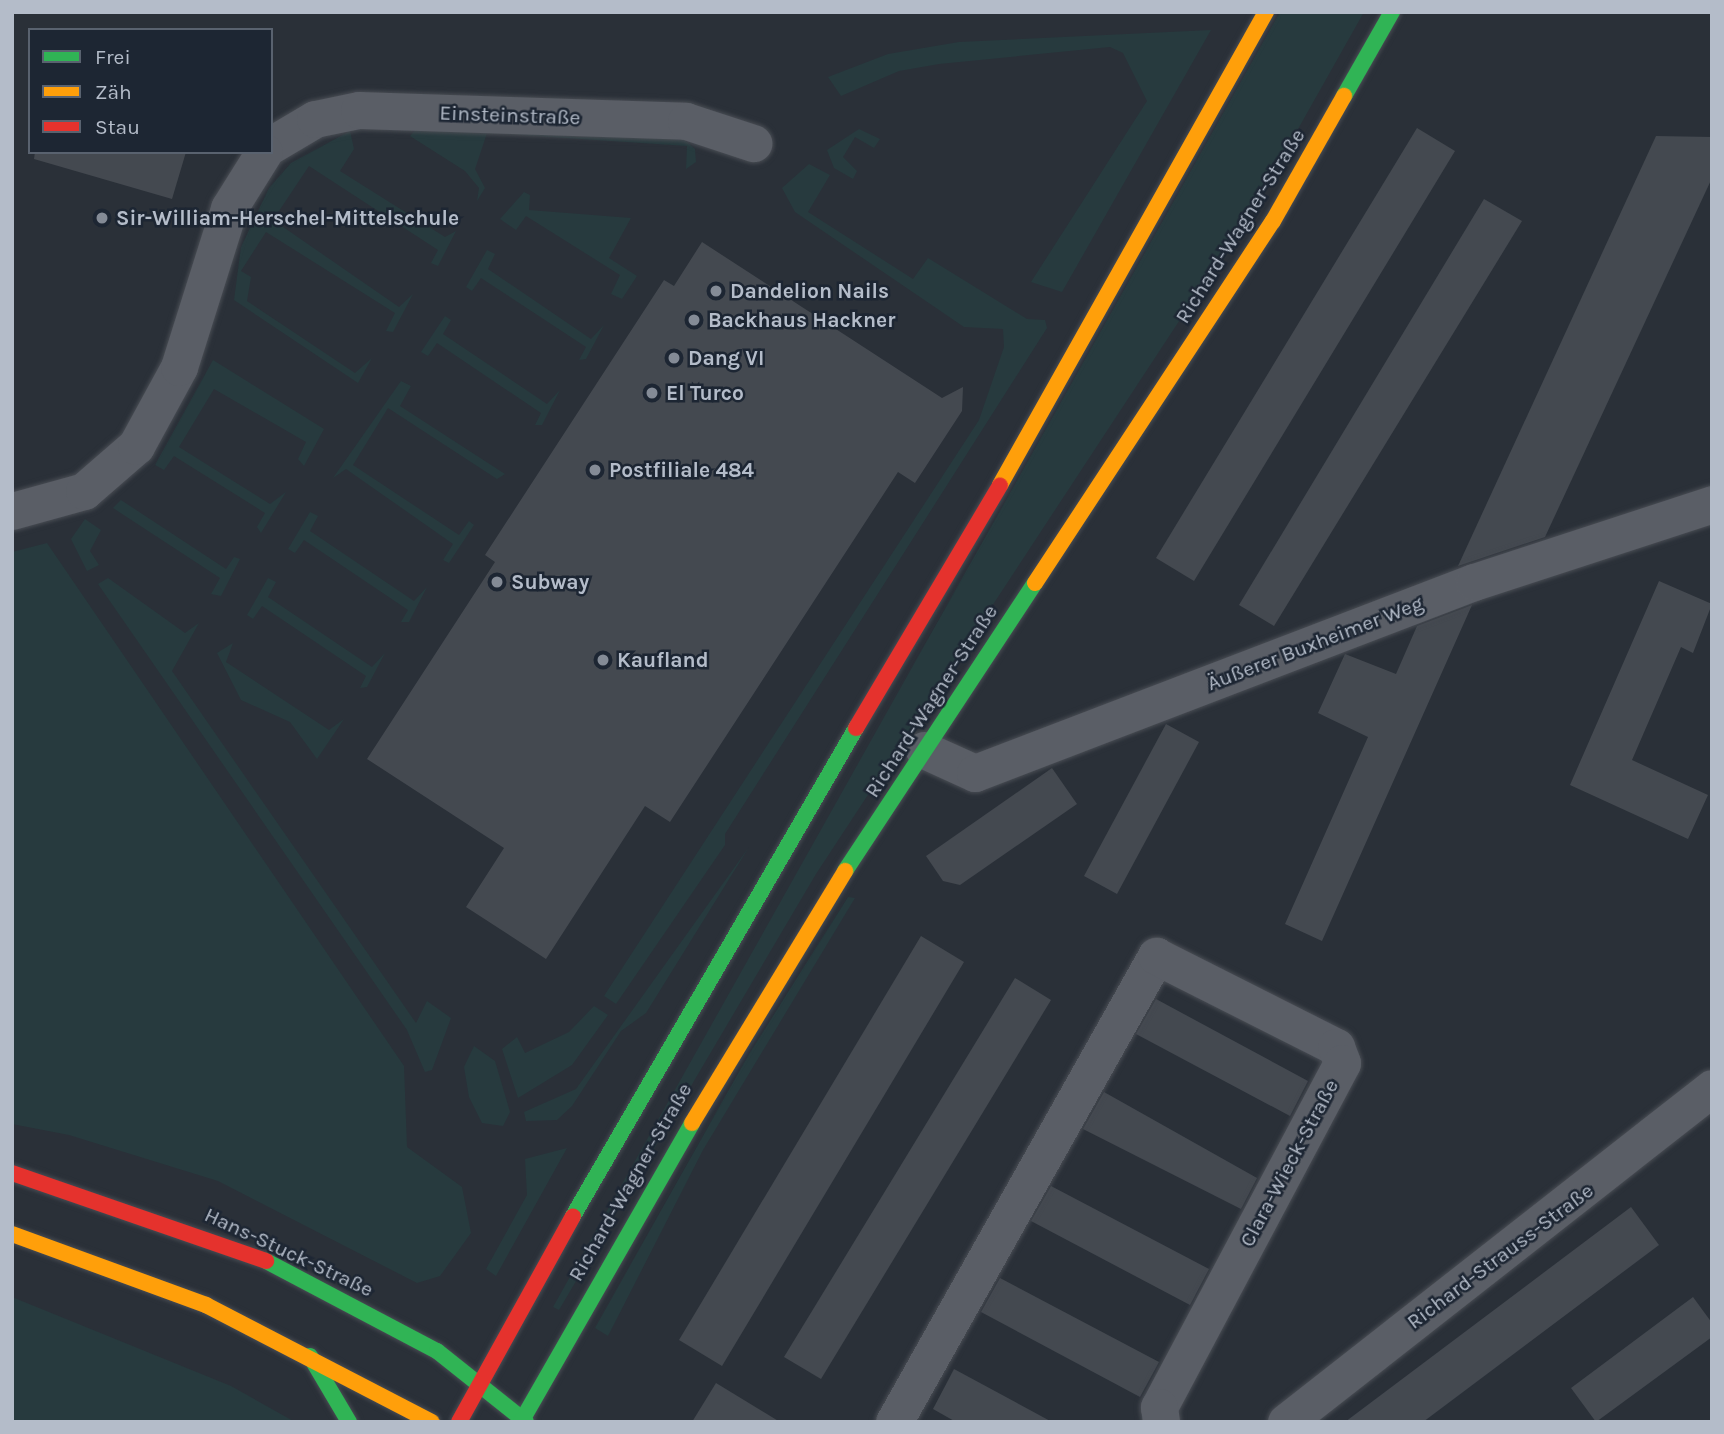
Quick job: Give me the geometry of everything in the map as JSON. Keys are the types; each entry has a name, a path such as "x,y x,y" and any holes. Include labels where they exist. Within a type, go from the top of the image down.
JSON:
{"main road":[{"name":"Richard-Wagner-Straße","path":"459,1422 662,1057 1091,331 1266,12"},
{"name":"Richard-Wagner-Straße","path":"523,1421 776,976 1273,221 1392,12"},
{"name":"Hans-Stuck-Straße","path":"12,1173 230,1244 341,1295 480,1384 523,1421"},
{"path":"12,1234 206,1304 432,1422"},
{"path":"310,1356 349,1422"}],"street":[{"name":"Einsteinstraße","path":"273,144 315,119 359,110 686,121 753,143"},
{"path":"12,511 84,491 135,446 179,367 229,208 263,154"},
{"name":"Äußerer Buxheimer Weg","path":"924,750 975,772 1474,582 1712,504"},
{"name":"Clara-Wieck-Straße","path":"894,1422 1156,956 1336,1047 1342,1063 1159,1407 1161,1422"},
{"name":"Richard-Strauss-Straße","path":"1286,1422 1712,1088"}],"green space":[{"path":"1280,12 1364,12 1254,207 816,874 559,1310 553,1307"},
{"path":"1211,30 1062,292 1031,282 1147,101 1123,53 1110,47 939,64 899,71 841,96 828,77 888,54 959,42"},
{"path":"417,128 681,137 695,149 696,162 686,169 687,146 487,133 475,169 485,188 477,201 479,188 465,171 410,136"},
{"path":"859,129 880,139 874,148 855,137 843,157 857,171 853,179 834,168 827,150"},
{"path":"350,131 354,149 340,171 445,237 456,231 438,266 431,263 438,250 309,166 273,220 399,307 413,294 393,332 386,331 395,313 266,232 241,271 251,277 247,301 355,373 372,358 358,383 234,300 241,247 269,188 291,163"},
{"path":"809,164 830,175 808,212 913,279 928,258 1027,319 1045,320 1047,328 725,834 725,845 616,1004 604,996 979,420 1004,347 1003,329 964,327 795,212 782,188"},
{"path":"524,192 530,195 529,210 631,218 609,258 637,276 622,299 611,294 620,275 526,216 516,230 500,219"},
{"path":"487,250 495,254 488,269 591,339 604,325 586,359 579,360 586,347 481,278 472,291 466,287"},
{"path":"445,316 451,320 443,334 547,404 560,390 542,425 535,425 541,413 437,343 428,356 421,352"},
{"path":"213,360 324,429 304,466 298,459 306,442 214,389 179,447 270,504 286,492 261,533 257,527 265,513 174,456 164,470 155,465"},
{"path":"401,381 411,386 400,406 505,474 497,479 388,408 353,465 459,535 469,521 474,525 449,563 443,560 453,544 346,469 333,478"},
{"path":"121,500 226,569 234,557 240,559 221,596 211,594 220,578 113,508"},
{"path":"310,512 318,516 310,531 414,601 427,587 409,622 401,622 408,610 304,540 295,553 288,549"},
{"path":"85,519 101,530 90,551 99,565 87,571 71,539"},
{"path":"47,543 404,1066 407,1147 462,1187 471,1233 440,1276 417,1283 218,1181 69,1135 12,1124 12,552"},
{"path":"108,578 185,633 199,623 172,671 416,1023 427,1001 451,1018 432,1070 425,1072 407,1030 98,584"},
{"path":"268,578 276,582 268,597 372,667 385,653 367,687 360,688 366,676 262,606 253,619 247,615"},
{"path":"233,643 226,662 329,730 344,719 317,759 290,722 241,700 217,653"},
{"path":"749,847 646,1013 621,1031 572,1106 557,1120 526,1121 524,1112 576,1089"},
{"path":"848,897 855,898 703,1150 608,1336 595,1328 749,1054"},
{"path":"594,1006 608,1015 572,1065 518,1098 502,1049 517,1037 525,1053 569,1032"},
{"path":"474,1046 495,1061 510,1112 503,1126 482,1123 469,1097 464,1067"},
{"path":"567,1148 496,1276 486,1269 527,1195 525,1159"},
{"path":"12,1297 231,1386 295,1422 12,1422"}],"building":[{"path":"1417,128 1455,151 1194,581 1156,558"},
{"path":"1656,136 1712,137 1712,178 1545,537 1458,566"},
{"path":"35,154 185,154 172,199 34,159"},
{"path":"1484,199 1522,221 1274,626 1239,605"},
{"name":"Kaufland","path":"702,242 942,398 963,387 962,411 915,483 898,472 670,822 645,806 546,959 466,907 504,848 367,759 495,562 485,555 664,280 674,286"},
{"path":"1659,581 1712,604 1693,653 1681,647 1632,760 1708,795 1688,839 1570,785"},
{"path":"1472,605 1322,941 1285,924 1368,737 1318,713 1345,654 1396,674 1417,626"},
{"path":"1166,724 1199,742 1117,894 1084,876"},
{"path":"1052,768 1077,804 960,885 943,881 926,856"},
{"path":"921,936 964,962 722,1366 679,1340"},
{"path":"1015,978 1051,1000 821,1379 784,1357"},
{"path":"1156,999 1308,1081 1290,1116 1136,1034"},
{"path":"1104,1092 1257,1178 1241,1209 1083,1129"},
{"path":"1051,1186 1209,1269 1190,1305 1031,1221"},
{"path":"1631,1207 1659,1245 1423,1422 1345,1422"},
{"path":"1000,1278 1159,1362 1140,1397 981,1312"},
{"path":"1693,1297 1712,1323 1712,1337 1596,1422 1571,1388"},
{"path":"954,1369 1052,1422 956,1422 933,1409"},
{"path":"716,1383 780,1422 692,1422"}],"traffic: fast":[{"path":"1344,96 1392,12"},
{"path":"845,871 1035,583"},
{"path":"573,1216 856,728"},
{"path":"521,1422 692,1123"},
{"path":"266,1261 437,1351 526,1422"},
{"path":"310,1356 349,1422"}],"traffic: slow":[{"path":"1000,485 1266,12"},
{"path":"1035,583 1273,221 1344,96"},
{"path":"692,1123 845,871"},
{"path":"12,1234 206,1305 432,1422"}],"traffic: jam":[{"path":"856,728 1000,485"},
{"path":"12,1173 266,1261"},
{"path":"459,1422 573,1216"}],"place":[{"name":"Sir-William-Herschel-Mittelschule","path":"102,218"},
{"name":"Dandelion Nails","path":"716,291"},
{"name":"Backhaus Hackner","path":"694,320"},
{"name":"Dang VI","path":"674,358"},
{"name":"El Turco","path":"652,393"},
{"name":"Postfiliale 484","path":"595,470"},
{"name":"Subway","path":"497,582"},
{"name":"Kaufland","path":"603,660"}]}
